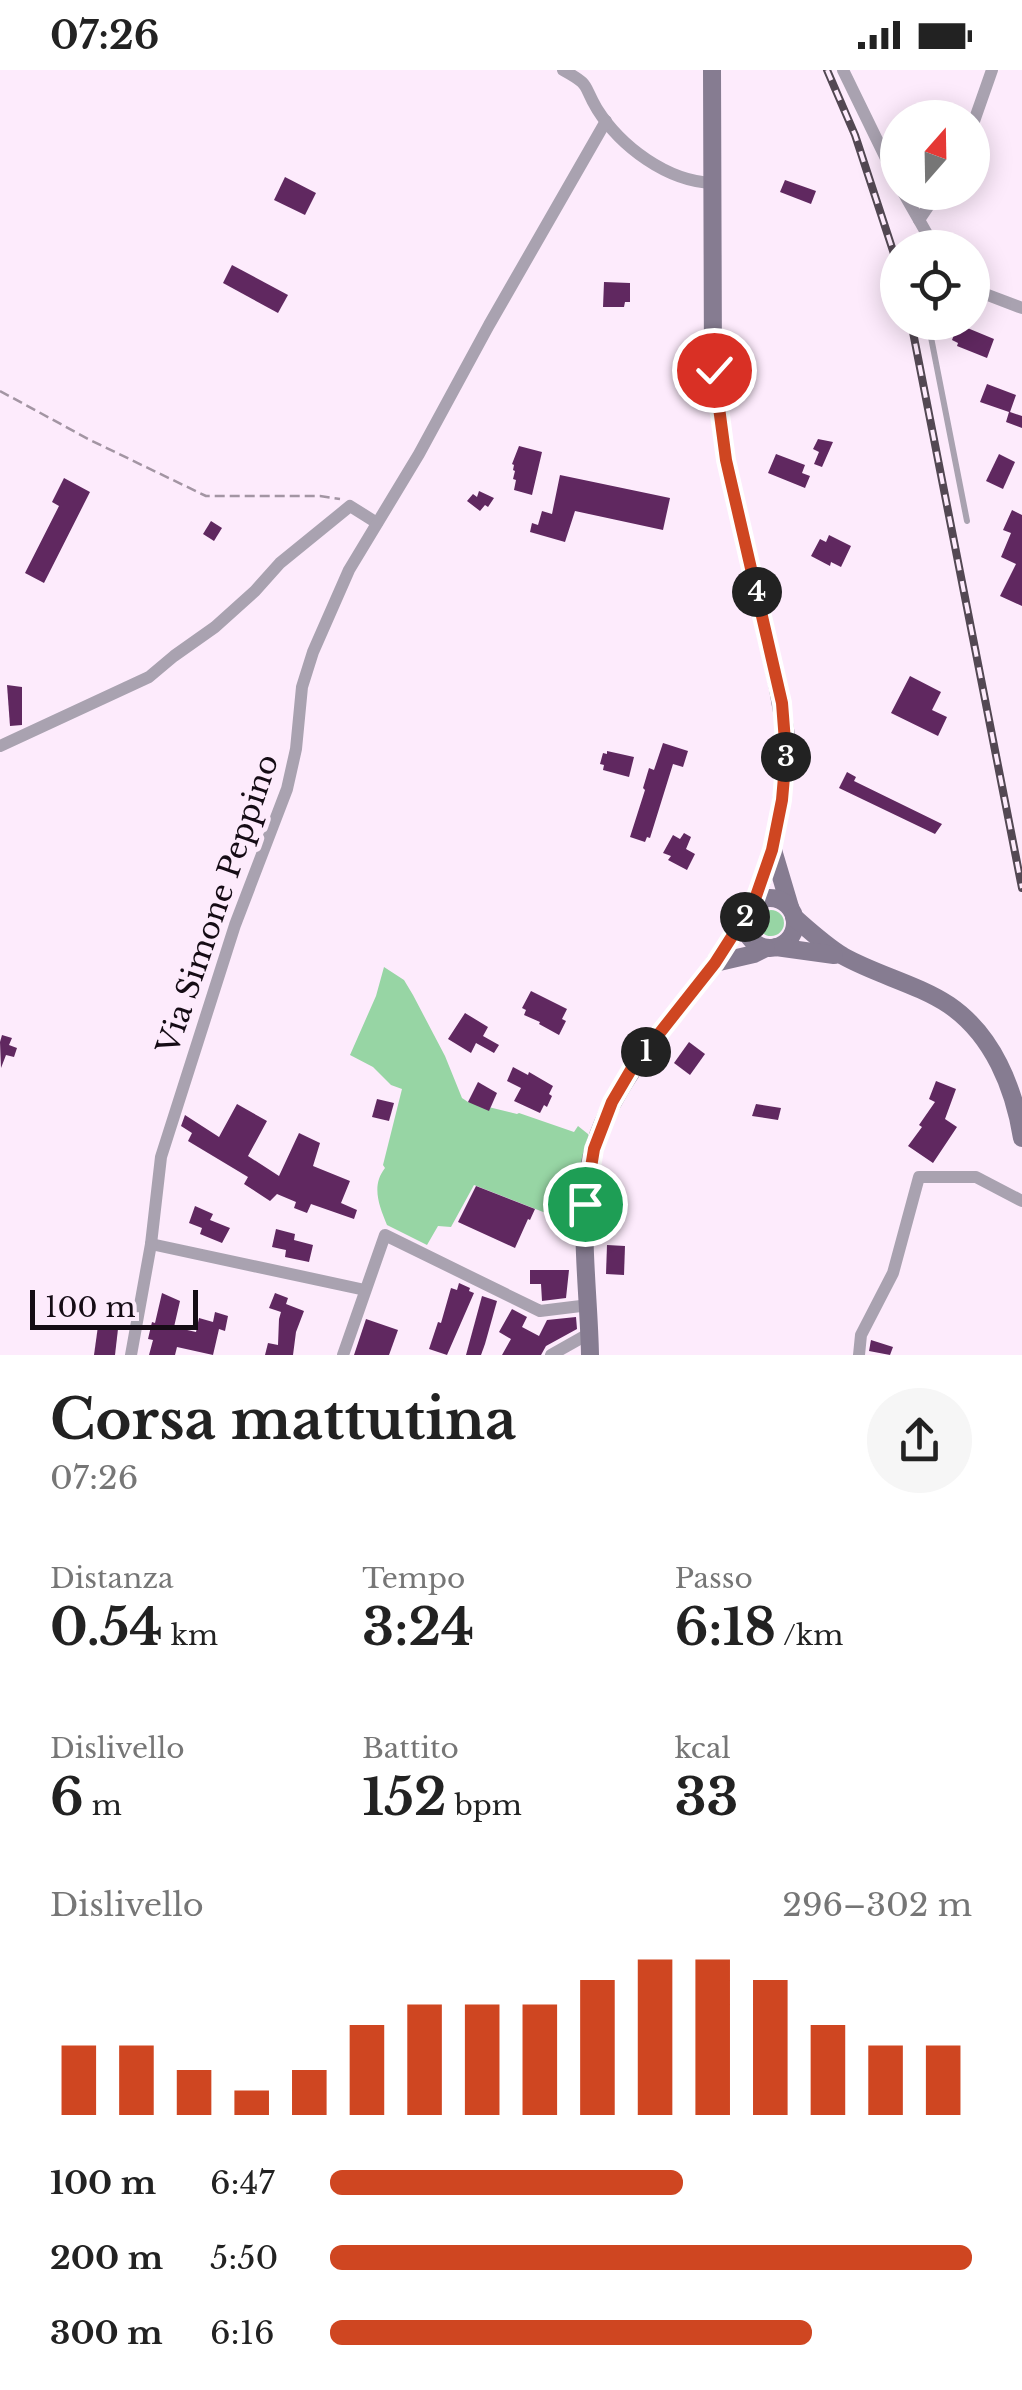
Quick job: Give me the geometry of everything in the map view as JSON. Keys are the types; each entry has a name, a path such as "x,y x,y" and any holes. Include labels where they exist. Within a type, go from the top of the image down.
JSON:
{"main road":[{"path":"590,1355 585,1204 590,1164 602,1126 620,1086 745,919 772,850 784,786 786,735 778,683 726,460 712,347 712,70"},
{"path":"715,963 754,954 789,939 795,925 772,850"},
{"path":"754,902 777,898 822,941 844,956 948,1004 970,1023 1002,1071 1017,1108 1022,1138"},
{"path":"745,919 752,941 844,956"}],"street":[{"path":"563,70 584,76 606,122 638,155 697,182 712,183"},
{"path":"843,70 880,147"},
{"path":"981,100 992,70"},
{"name":"Via Simone Peppino","path":"131,1355 151,1244 161,1157 235,925 288,789 302,687 312,652 349,570 606,122"},
{"path":"914,210 925,230"},
{"path":"920,220 926,210"},
{"path":"990,296 1022,308"},
{"path":"0,746 149,677 216,627 280,562 350,506 377,523"},
{"path":"859,1355 861,1335 896,1264 919,1177 976,1177 1022,1202"},
{"path":"344,1355 385,1235 540,1311 589,1305"},
{"path":"151,1244 366,1290"},
{"path":"551,1355 590,1333"}],"lane":[{"path":"932,340 967,520"}],"path":[{"path":"0,391 206,496 336,497 350,506"}],"green space":[{"path":"771,910 780,914 784,923 780,932 771,936 762,932 758,923 762,914"},
{"path":"384,967 404,980 413,995 462,1098 574,1132 578,1126 588,1134 579,1226 474,1185 451,1227 438,1226 427,1245 387,1225 377,1189 402,1089 350,1055"}],"building":[{"path":"285,177 316,193 305,215 274,200"},
{"path":"785,180 816,191 811,204 780,192"},
{"path":"232,265 288,295 278,313 223,283"},
{"path":"604,282 630,283 630,302 625,302 624,307 603,307"},
{"path":"994,339 987,358 957,346 952,340"},
{"path":"987,384 1016,395 1010,412 1022,416 1022,428 1006,422 1009,412 980,402"},
{"path":"818,439 833,442 822,467 814,464 819,452 813,449"},
{"path":"519,446 542,452 532,495 514,490 512,464"},
{"path":"776,454 805,465 802,473 810,476 805,488 768,473"},
{"path":"999,454 1015,462 1003,489 986,481"},
{"path":"560,475 670,498 663,530 575,511 565,542 530,532 532,523 538,525 542,511 552,514"},
{"path":"64,478 90,492 44,583 25,573 59,506 52,502"},
{"path":"479,491 494,498 480,511 467,501 473,494 477,497"},
{"path":"1012,510 1022,515 1022,606 1000,596 1016,564 1001,557 1011,533 1003,530"},
{"path":"211,521 222,528 214,541 203,534"},
{"path":"829,535 851,546 841,567 811,556 820,539 826,542"},
{"path":"910,676 941,692 932,710 947,717 938,736 891,713"},
{"path":"7,685 22,687 22,725 10,726"},
{"path":"663,743 688,751 683,767 673,764 650,838 645,842 630,837 649,768 654,770"},
{"path":"607,751 634,757 629,777 603,770 604,765 600,764"},
{"path":"847,772 856,777 854,781 942,824 935,834 839,788"},
{"path":"684,833 691,837 686,849 695,854 687,870 663,853 673,835 680,839"},
{"path":"531,991 567,1009 559,1035 524,1015 526,1010 522,1008"},
{"path":"465,1013 488,1027 483,1036 499,1045 494,1053 476,1043 471,1053 448,1039"},
{"path":"2,1035 12,1038 9,1045 17,1048 14,1057 6,1055 1,1068 0,1042"},
{"path":"689,1042 705,1054 690,1075 674,1063"},
{"path":"513,1067 553,1086 547,1107 544,1105 540,1113 514,1101 521,1088 507,1081"},
{"path":"936,1081 956,1089 945,1119 957,1127 933,1163 908,1146 935,1102 929,1099"},
{"path":"478,1082 497,1093 489,1111 468,1102"},
{"path":"377,1099 394,1103 389,1121 372,1117"},
{"path":"237,1104 267,1121 248,1156 279,1176 299,1133 320,1143 313,1166 350,1181 341,1203 357,1210 354,1219 311,1204 307,1213 294,1208 296,1202 277,1194 270,1201 244,1184 248,1177 188,1141 192,1133 181,1126 185,1115 219,1137"},
{"path":"756,1104 781,1108 778,1120 752,1116"},
{"path":"476,1186 535,1209 515,1248 458,1222"},
{"path":"195,1206 213,1214 210,1220 230,1228 222,1243 200,1234 202,1228 189,1223"},
{"path":"276,1229 313,1245 309,1262 285,1257 286,1250 272,1247"},
{"path":"607,1245 625,1246 624,1275 606,1274"},
{"path":"530,1270 569,1270 566,1298 542,1301 541,1284 530,1284"},
{"path":"459,1283 474,1293 447,1355 429,1349 451,1288 457,1290"},
{"path":"162,1293 180,1301 174,1327 196,1332 199,1318 213,1322 215,1312 228,1316 225,1331 219,1329 213,1355 177,1347 175,1355 149,1355 153,1340 148,1339"},
{"path":"275,1293 288,1298 286,1304 304,1311 293,1355 265,1355 268,1343 278,1345 281,1312 269,1308"},
{"path":"482,1296 497,1301 481,1355 466,1355"},
{"path":"512,1309 527,1317 522,1327 539,1336 547,1320 576,1317 577,1329 546,1346 541,1355 502,1355 511,1339 499,1332"},
{"path":"366,1319 398,1330 389,1355 354,1355"},
{"path":"98,1326 118,1329 115,1355 94,1355"},
{"path":"871,1340 893,1347 890,1355 869,1351"}],"railway":[{"path":"827,70 855,135 886,230"},
{"path":"915,340 1022,888"}],"route":[{"path":"585,1204 594,1149 612,1102 632,1068 745,919 772,850 782,800 786,754 782,703 726,460 714,370"}]}
